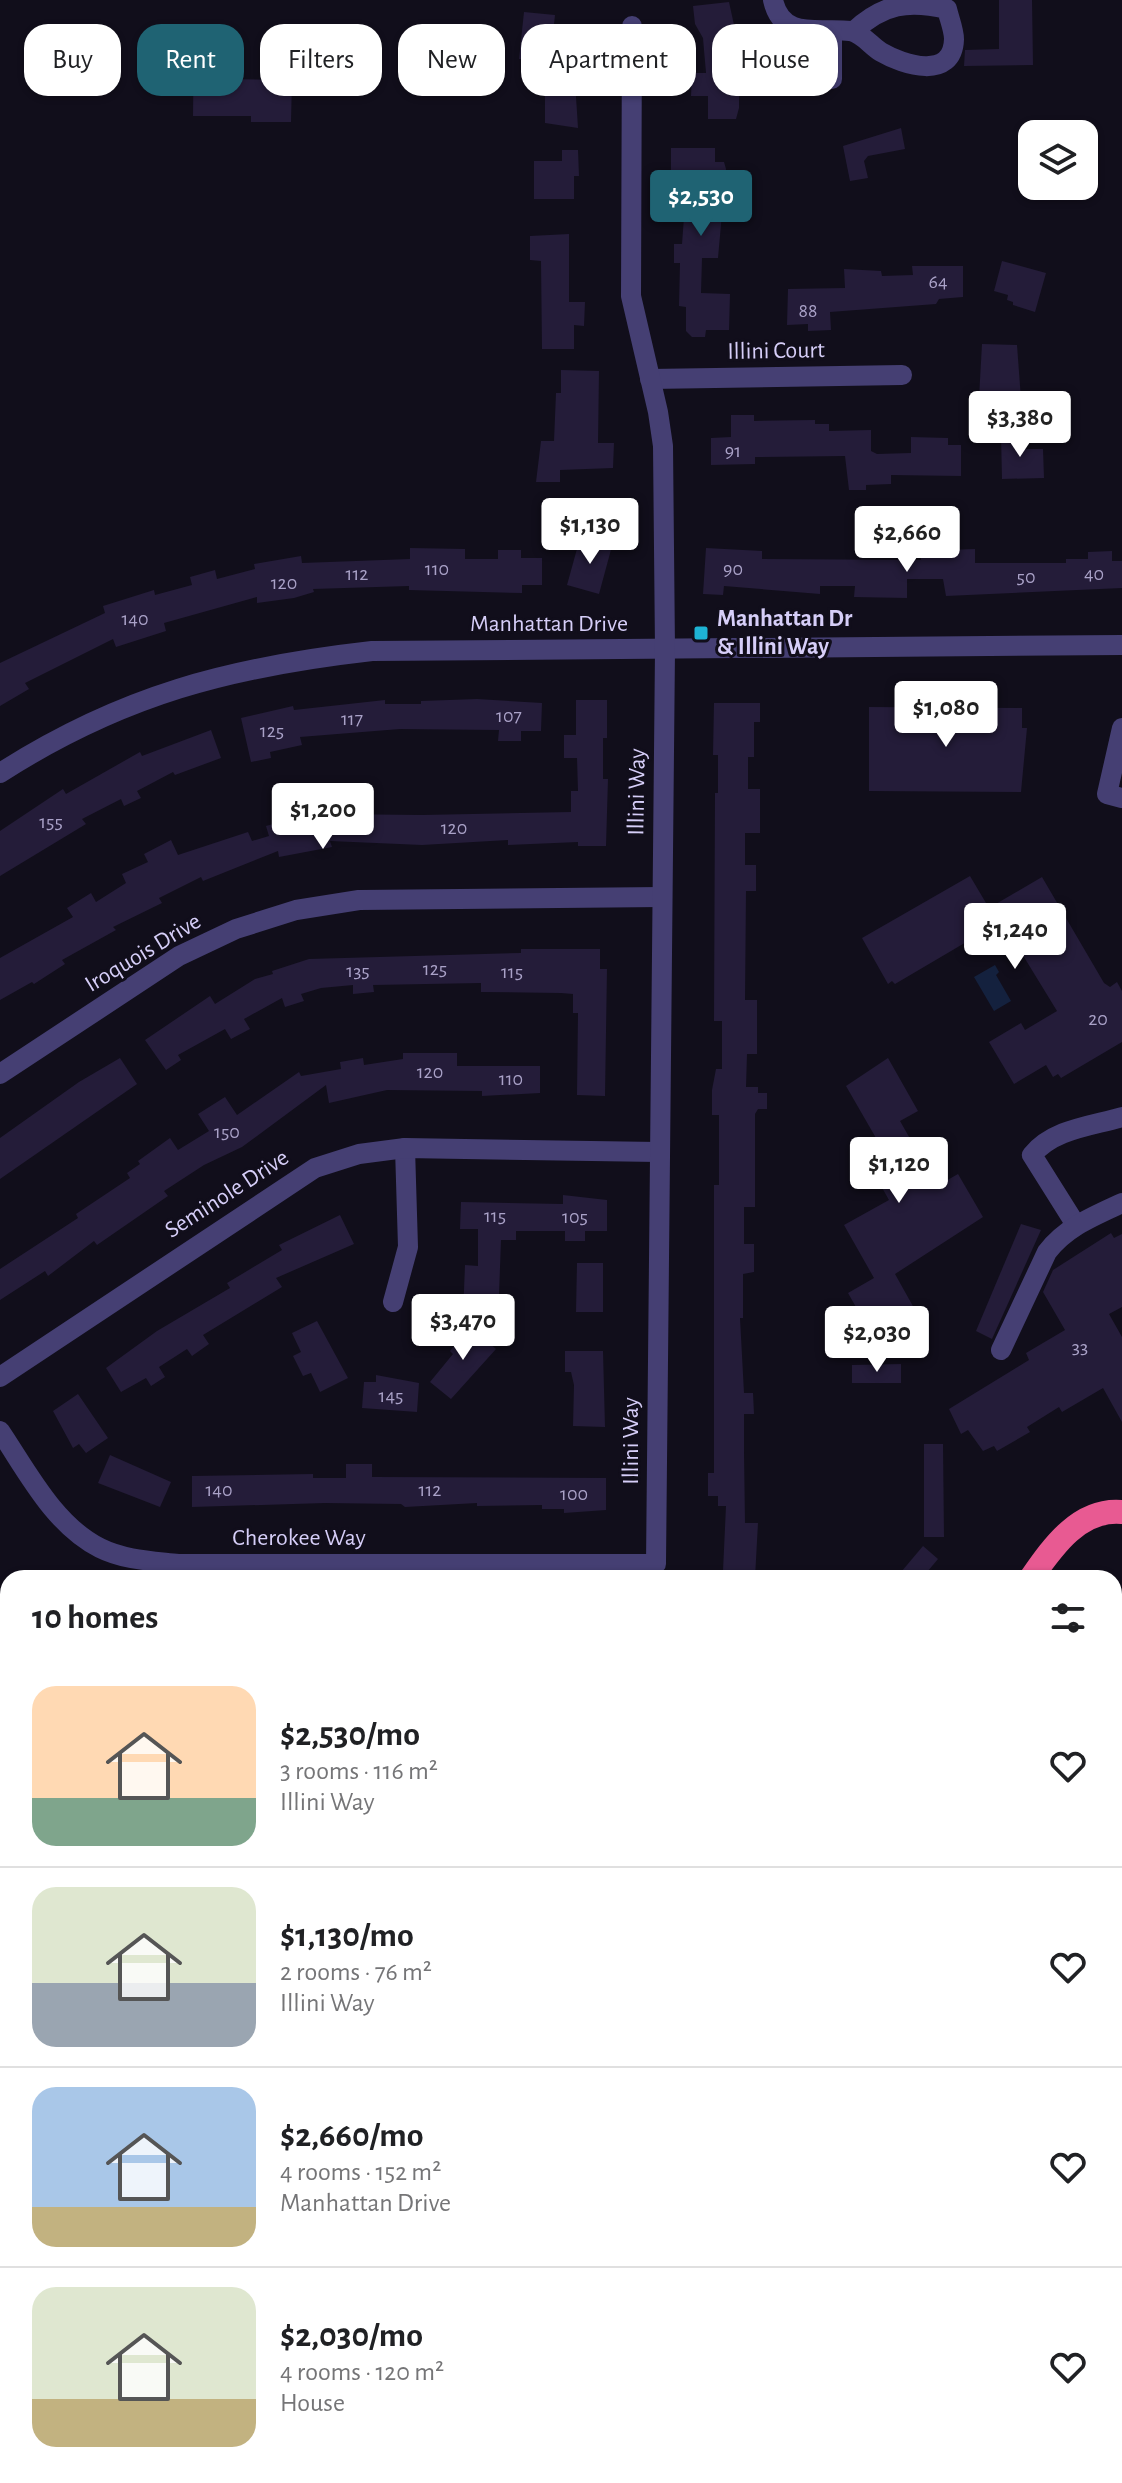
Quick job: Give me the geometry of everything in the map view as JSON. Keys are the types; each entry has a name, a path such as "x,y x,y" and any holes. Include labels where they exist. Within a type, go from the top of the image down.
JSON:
{"highway":[{"path":"1037,1570 1057,1541 1075,1526 1096,1516 1122,1512"}],"street":[{"path":"773,0 775,10 787,24"},
{"path":"838,31 854,31 881,52 912,66 940,65 950,56 954,39 947,9 927,4 874,12 854,31"},
{"name":"Illini Way","path":"631,96 631,296 663,446 665,650 656,1564"},
{"name":"Illini Court","path":"650,379 902,375"},
{"name":"Manhattan Drive","path":"0,773 51,740 132,703 218,675 283,661 372,651 1122,645"},
{"path":"1122,728 1107,794 1122,798"},
{"name":"Iroquois Drive","path":"0,1074 179,956 236,929 296,910 359,900 662,897"},
{"path":"1076,1225 1032,1155 1042,1143 1058,1135 1122,1117"},
{"path":"393,1302 408,1247 405,1148"},
{"name":"Seminole Drive","path":"0,1377 295,1179 359,1154 405,1148 658,1152"},
{"path":"1001,1350 1047,1252 1076,1225 1122,1203"},
{"name":"Cherokee Way","path":"0,1431 49,1504 70,1525 99,1548 134,1559 178,1564 656,1564"}],"water":[{"path":"995,965 999,972 996,975 1011,1001 994,1011 974,977"}],"building":[{"path":"999,0 1032,0 1033,65 964,66 965,50 999,49"},
{"path":"729,2 734,24 712,24 712,96 739,96 736,119 708,119 708,96 696,96 696,73 706,73 703,38 695,24 693,6"},
{"path":"524,12 555,15 554,24 523,24"},
{"path":"244,79 260,80 260,96 292,96 291,122 251,122 251,116 193,116 193,96 244,96"},
{"path":"545,96 576,96 578,128 545,123"},
{"path":"901,128 905,149 868,156 864,161 868,178 850,181 843,146"},
{"path":"671,148 715,148 715,162 724,162 726,169 718,258 702,258 701,293 730,294 729,330 706,330 705,337 692,337 686,331 686,307 679,306 680,263 674,263 674,244 682,244 687,177 679,177 679,170 671,170"},
{"path":"562,150 578,150 579,176 574,176 574,199 534,199 534,161 562,161"},
{"path":"569,234 569,302 585,302 584,326 574,325 574,349 542,349 541,261 530,260 530,236"},
{"path":"1002,261 1046,273 1035,312 1013,305 1007,300 1008,295 994,291"},
{"path":"912,266 963,266 963,297 939,299 936,304 830,312 831,330 808,331 808,324 787,325 788,289 845,288 844,269 881,271 882,276 913,275"},
{"path":"982,344 1017,345 1021,399 979,398"},
{"path":"561,370 599,371 598,443 614,443 613,468 560,470 560,482 536,482 541,441 554,441 556,393 561,393"},
{"path":"731,415 754,415 754,421 815,420 815,424 829,424 829,431 871,430 871,451 877,454 911,453 911,437 948,438 948,445 961,445 961,476 891,475 891,484 866,485 866,490 849,490 845,456 755,457 755,464 711,465 711,438 731,437"},
{"path":"1025,434 1025,449 1043,449 1044,478 1002,479 1001,435"},
{"path":"580,538 612,546 599,594 567,585"},
{"path":"410,548 465,549 465,559 498,559 498,550 521,550 521,558 542,558 542,585 522,585 522,593 409,590 409,586 313,589 314,592 294,598 257,603 257,597 164,623 166,631 116,647 113,639 25,683 29,689 0,706 0,663 105,613 103,606 154,590 155,595 192,585 190,577 215,570 217,579 255,569 254,564 301,556 302,563 410,559"},
{"path":"706,548 762,551 762,559 921,560 921,551 975,549 975,563 1066,563 1066,559 1088,559 1088,552 1112,551 1112,561 1122,561 1122,588 946,596 943,579 907,579 907,598 854,597 855,586 820,586 820,594 724,586 723,595 703,594"},
{"path":"477,699 542,703 541,731 521,731 521,741 498,741 499,730 400,729 300,737 302,745 270,752 271,758 251,762 241,718 293,706 294,710 385,700 385,704 421,704 421,701"},
{"path":"576,700 607,700 607,738 603,738 603,779 608,779 606,846 578,846 578,842 508,845 508,840 422,845 330,841 332,847 279,857 278,851 203,881 201,877 159,898 162,903 113,927 116,930 62,960 65,964 34,984 32,982 0,1000 0,958 73,917 67,908 91,893 96,902 126,883 122,874 148,862 144,854 171,840 178,855 248,832 252,841 269,836 266,826 273,824 272,818 325,809 325,814 571,812 571,791 578,791 577,758 564,758 564,735 576,735"},
{"path":"714,703 760,703 760,722 754,722 754,757 748,757 748,789 760,789 760,833 745,833 745,865 756,865 756,891 746,891 745,1000 757,1000 757,1054 747,1054 746,1087 758,1087 758,1093 767,1093 767,1109 758,1109 755,1114 755,1207 744,1207 744,1244 754,1244 754,1272 743,1274 743,1318 740,1318 744,1393 753,1393 754,1414 744,1414 744,1452 745,1523 758,1523 755,1570 723,1570 726,1506 718,1506 718,1496 708,1496 708,1473 714,1473 714,1185 719,1185 719,1115 712,1115 712,1090 716,1069 722,1069 722,1021 714,1021 715,793 718,793 718,755 713,755"},
{"path":"869,707 1022,708 1022,728 1027,728 1021,792 869,791"},
{"path":"211,730 221,758 175,775 173,772 137,791 141,798 124,806 121,799 82,819 86,824 0,876 0,831 63,789 66,794 140,752 142,756"},
{"path":"970,876 989,908 1042,877 1104,983 1110,987 1117,982 1122,991 1122,1042 1061,1078 1058,1074 1053,1077 1046,1065 1014,1084 989,1042 1021,1023 1025,1030 1057,1011 1002,921 895,984 892,981 888,984 862,938"},
{"path":"521,949 600,949 600,969 607,969 605,1096 577,1095 578,1013 573,1013 573,994 481,992 481,983 373,985 374,992 353,994 353,985 321,988 301,994 304,1001 285,1007 282,998 244,1019 250,1029 231,1039 225,1029 178,1055 181,1060 166,1070 145,1040 210,996 215,1004 255,979 309,959 521,953"},
{"path":"403,1053 457,1053 457,1066 540,1066 540,1093 482,1096 482,1091 387,1090 329,1103 326,1085 242,1147 204,1165 164,1191 168,1196 97,1245 94,1241 48,1276 45,1271 0,1300 0,1269 78,1218 76,1214 130,1178 127,1173 140,1164 138,1161 170,1138 178,1150 209,1131 198,1114 225,1097 237,1115 299,1072 301,1076 341,1069 340,1062 363,1058 364,1065 403,1059"},
{"path":"120,1058 137,1084 0,1179 0,1138 79,1082"},
{"path":"888,1058 918,1111 900,1121 937,1186 958,1174 983,1217 895,1274 919,1317 900,1327 903,1332 878,1346 848,1293 874,1278 844,1225 889,1200 859,1147 876,1138 846,1086"},
{"path":"563,1195 607,1200 607,1231 585,1231 585,1241 565,1241 565,1231 516,1231 516,1240 501,1240 499,1295 493,1295 493,1316 463,1315 465,1265 478,1266 478,1229 460,1229 461,1202 563,1204"},
{"path":"340,1215 354,1244 276,1278 282,1287 203,1335 209,1344 192,1356 187,1349 159,1367 165,1377 151,1386 146,1378 121,1392 106,1368 157,1331 230,1288 227,1283 282,1250 279,1245"},
{"path":"1021,1224 1041,1230 992,1339 976,1331"},
{"path":"1111,1233 1114,1238 1122,1234 1122,1307 1109,1314 1122,1337 1122,1422 1103,1388 1062,1412 1059,1407 1027,1427 1030,1432 997,1451 994,1446 983,1451 968,1430 961,1434 949,1409 1029,1360 1026,1353 1065,1330 1043,1292 1053,1270"},
{"path":"577,1263 603,1263 603,1312 576,1312"},
{"path":"317,1321 348,1378 320,1392 311,1373 303,1376 293,1356 301,1352 292,1333"},
{"path":"463,1321 496,1349 451,1399 430,1382 453,1354 450,1351 463,1335"},
{"path":"565,1351 603,1351 605,1427 573,1426 574,1385 571,1372 565,1372"},
{"path":"901,1364 901,1383 852,1383 852,1365"},
{"path":"376,1375 419,1383 417,1412 362,1408 364,1382 376,1382"},
{"path":"78,1394 108,1438 86,1453 79,1444 73,1448 53,1411"},
{"path":"924,1444 943,1444 944,1537 924,1537"},
{"path":"110,1455 171,1482 160,1507 98,1483"},
{"path":"346,1464 372,1464 372,1477 606,1478 606,1510 564,1513 564,1509 542,1509 542,1505 477,1506 477,1503 405,1507 401,1504 325,1503 192,1507 192,1476 313,1474 313,1478 346,1478"},
{"path":"923,1546 938,1559 929,1570 903,1570"}],"place":[{"name":"Manhattan Dr & Illini Way","path":"701,633"}]}
